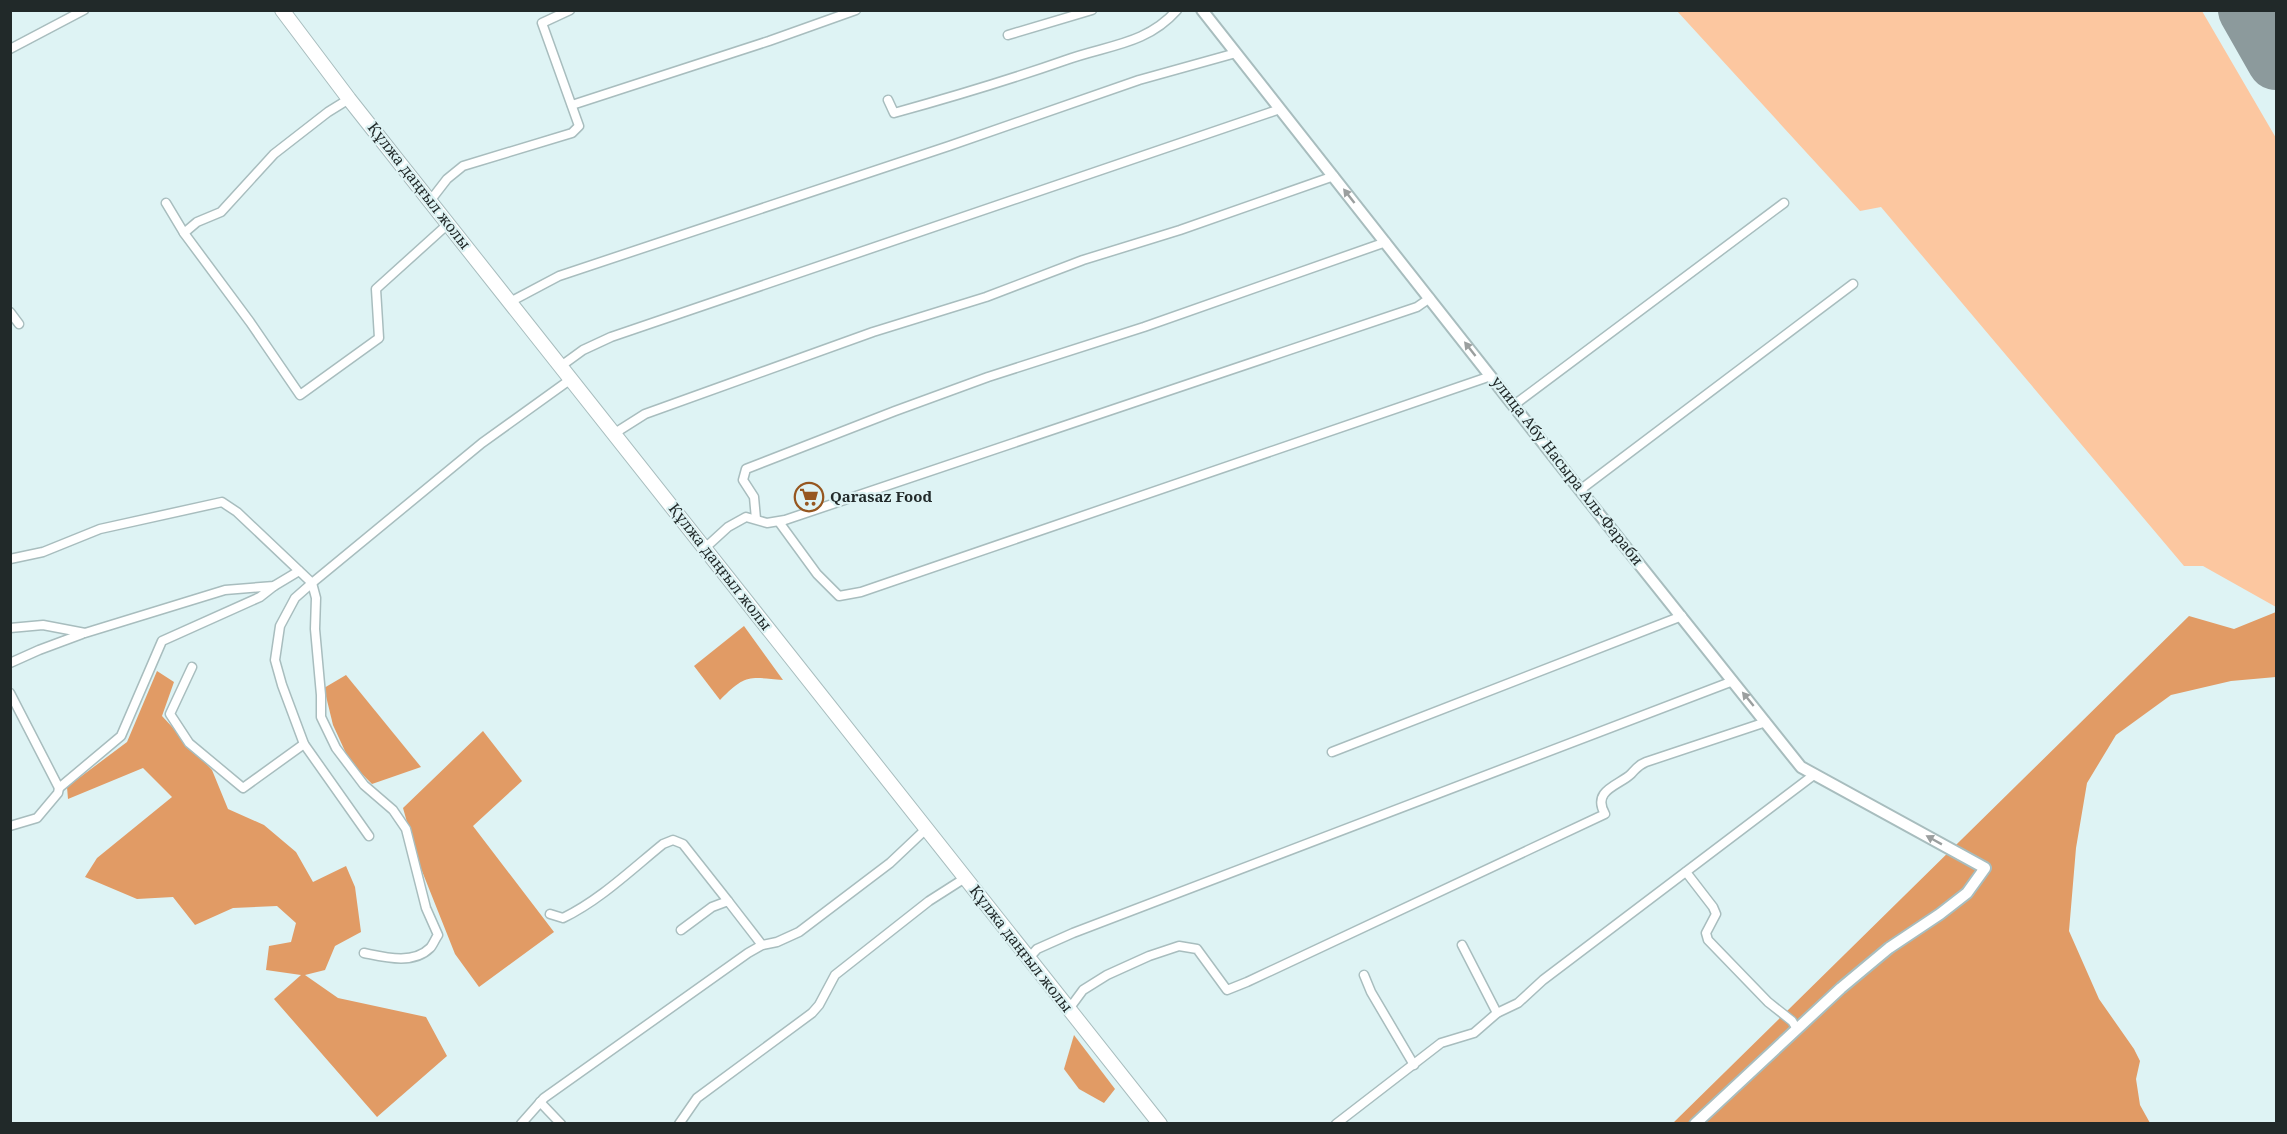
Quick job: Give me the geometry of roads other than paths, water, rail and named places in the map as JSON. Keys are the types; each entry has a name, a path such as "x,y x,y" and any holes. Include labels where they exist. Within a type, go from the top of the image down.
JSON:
{"main road":[{"name":"Құлжа даңғыл жолы","path":"282,10 349,99 1160,1124"}],"street":[{"path":"10,49 84,10"},
{"path":"430,201 447,179 463,166 572,133 579,126 542,23 570,10"},
{"path":"572,105 856,10"},
{"path":"1008,35 1092,10"},
{"path":"888,100 894,113 1037,71 1067,59 1127,43 1164,25 1177,10"},
{"name":"улица Абу Насыра Аль-Фараби","path":"1202,10 1802,767 1985,868 1967,893 1889,948 1797,1029"},
{"path":"510,302 559,276 1138,80 1236,53"},
{"path":"184,232 197,222 221,212 274,154 328,112 349,99"},
{"path":"561,366 583,350 611,337 1280,109"},
{"path":"615,433 645,414 873,332 986,297 1083,260 1180,230 1334,176"},
{"path":"166,203 184,232 300,395 379,338 376,289 448,224"},
{"path":"1514,405 1784,203"},
{"path":"756,519 754,497 743,480 746,469 988,377 1144,327 1386,242"},
{"path":"1580,489 1853,284"},
{"path":"705,548 720,532 746,517 767,523 779,522 1417,307 1430,298"},
{"path":"10,312 19,324"},
{"path":"779,522 817,574 839,596 861,592 1491,375"},
{"path":"369,837 304,744 275,660 280,626 295,598 482,443 571,379"},
{"path":"10,559 43,552 100,529 222,502 237,512 312,584 316,598 315,629 321,717 336,748 364,785 393,810 406,829 426,908 438,935 430,948 410,958 389,958 364,953"},
{"path":"10,826 37,818 58,793 59,788 121,736 162,641 260,597 299,571"},
{"path":"10,663 86,633 225,590 274,586"},
{"path":"1332,752 1682,616"},
{"path":"10,628 43,625 86,633"},
{"path":"192,667 170,714 189,743 243,788 304,744"},
{"path":"1029,958 1037,949 1073,933 1578,738 1733,681"},
{"path":"10,693 59,788"},
{"path":"1069,1009 1083,990 1107,975 1149,956 1179,946 1197,949 1227,990 1247,982 1605,814 1603,799 1607,789 1631,774 1635,767 1766,722"},
{"path":"1336,1124 1441,1043 1473,1033 1497,1013 1518,1003 1543,980 1815,774"},
{"path":"521,1124 540,1102 762,945 777,942 799,932 890,863 926,829"},
{"path":"550,914 564,918 578,911 663,844 673,840 684,843 762,945"},
{"path":"1686,872 1716,914 1706,933 1707,940 1768,1002 1792,1021 1797,1029 1695,1124"},
{"path":"679,1124 697,1098 812,1013 836,975 929,901 965,878"},
{"path":"681,930 712,907 728,901"},
{"path":"1462,945 1497,1013"},
{"path":"1364,975 1371,992 1414,1065"},
{"path":"540,1102 561,1124"}],"place":[{"name":"Qarasaz Food","path":"809,497"}]}
